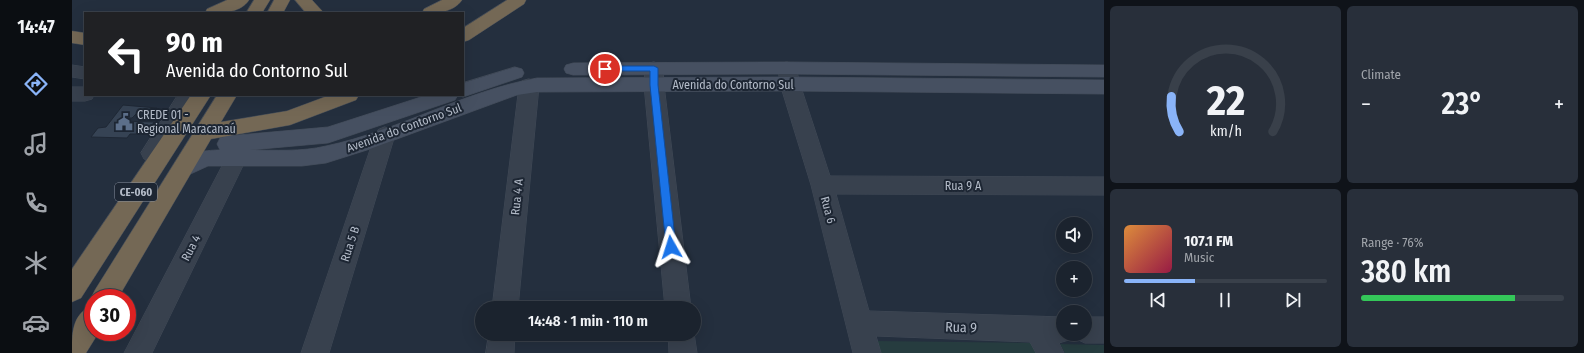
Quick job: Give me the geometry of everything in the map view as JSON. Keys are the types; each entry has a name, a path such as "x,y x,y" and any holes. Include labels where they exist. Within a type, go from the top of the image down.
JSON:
{"highway":[{"path":"215,12 241,0"},
{"path":"255,12 262,0"},
{"path":"276,12 282,0"},
{"path":"303,0 315,12"},
{"path":"432,12 454,0"},
{"path":"464,35 518,0"},
{"path":"72,37 84,39"},
{"name":"CE-060","path":"72,290 200,96"},
{"name":"CE-060","path":"110,289 184,169 226,96"},
{"path":"204,135 290,118 346,96"},
{"path":"72,352 84,331"}],"street":[{"name":"Avenida do Contorno Sul","path":"464,90 509,75 533,70 654,76 788,76 1104,71"},
{"path":"72,71 84,73"},
{"name":"Avenida do Contorno Sul","path":"204,135 213,144 241,150 318,157 342,151 494,96 529,86 654,76"},
{"path":"654,76 677,301"},
{"name":"Avenida do Contorno Sul","path":"788,76 1104,87"},
{"name":"Rua 6","path":"788,76 822,185 867,353"},
{"name":"Rua 4 A","path":"506,301 529,86"},
{"path":"72,94 84,94"},
{"path":"155,164 149,157 187,96"},
{"name":"Avenida do Contorno Sul","path":"184,169 201,160 284,138 328,135 445,96"},
{"name":"Rua 5 B","path":"314,353 385,135"},
{"name":"Rua 4","path":"138,353 241,150"},
{"name":"Rua 9 A","path":"822,185 1104,186"},
{"name":"Rua 9","path":"858,323 1050,338"},
{"path":"1092,330 1104,330"},
{"path":"500,353 501,341"},
{"path":"682,341 683,353"}],"green space":[{"path":"876,341 1032,343 1037,353 880,353"},
{"path":"1060,344 1104,345 1104,353 1065,353"}],"building":[{"name":"CREDE 01 - Regional Maracanaú","path":"123,105 157,108 152,114 136,114 132,118 123,118 121,121 154,122 149,130 139,130 136,134 130,134 127,138 91,137 98,128 106,127"}],"place":[{"name":"CREDE 01 - Regional Maracanaú","path":"124,122"}],"route":[{"path":"605,69 654,68 654,85 671,247"}]}
